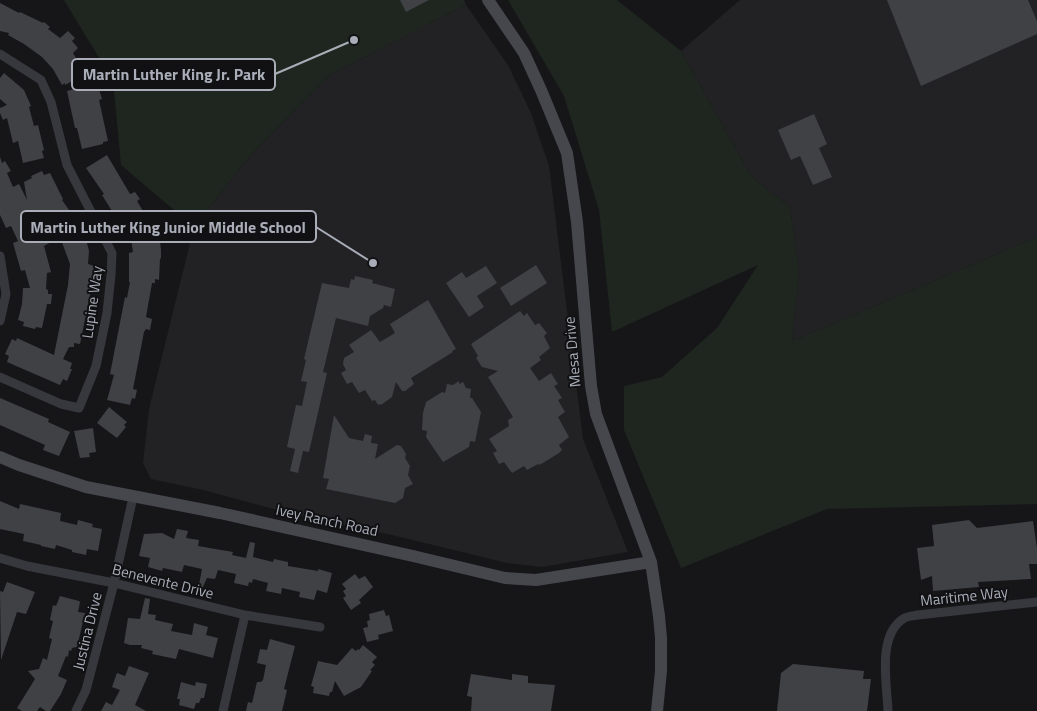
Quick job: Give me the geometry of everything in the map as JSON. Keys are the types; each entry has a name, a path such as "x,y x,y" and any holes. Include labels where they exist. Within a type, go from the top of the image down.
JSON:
{"main road":[{"name":"Mesa Drive","path":"488,0 524,53 567,153 577,222 591,386 596,414 651,562 661,638 661,672 657,711"},
{"name":"Ivey Ranch Road","path":"0,457 19,466 86,487 230,515 505,578 536,580 651,562"}],"street":[{"name":"Lupine Way","path":"0,54 41,80 51,102 66,165 112,253 107,313 96,366 78,408 61,404 0,377"},
{"path":"0,256 6,294 0,321"},
{"name":"Justina Drive","path":"76,711 86,690 114,583 133,497"},
{"name":"Benevente Drive","path":"0,558 245,615 320,627"},
{"name":"Maritime Way","path":"888,711 885,654 887,642 893,628 904,618 918,614 1037,602"},
{"path":"223,711 245,615"}],"shaded area":[{"path":"64,0 464,0 466,5 329,75 247,159 194,227 121,165 113,81"},
{"path":"508,0 617,0 681,51 751,176 790,207 799,271 792,341 1037,237 1037,504 827,509 681,568 624,430 624,386 662,377 717,328 758,265 612,332 599,210 564,96"},
{"path":"740,0 1037,0 1037,237 792,341 799,271 790,207 751,176 681,51"},
{"path":"466,5 508,65 531,113 549,166 583,439 628,552 542,567 507,563 392,535 296,515 203,490 151,479 143,463 149,409 194,227 247,159 329,75"}],"building":[{"path":"400,0 429,0 406,12"},
{"path":"887,0 1028,0 1037,21 1037,34 921,86"},
{"path":"0,3 19,13 44,22 50,27 48,29 60,38 68,31 75,38 72,41 78,48 73,53 85,74 62,85 53,69 42,57 8,35 9,33 0,31"},
{"path":"4,73 24,90 31,106 29,107 34,126 38,125 44,158 23,163 18,141 13,143 7,118 3,120 0,113 0,108 7,105 0,99 0,78"},
{"path":"94,84 95,87 98,86 102,99 99,100 108,141 82,149 77,128 75,128 67,91"},
{"path":"814,114 827,144 819,148 832,177 813,185 800,156 791,160 778,130"},
{"path":"107,155 130,194 135,192 140,199 137,201 146,216 149,215 160,242 161,250 159,280 155,279 155,283 152,283 146,317 152,319 150,330 146,329 144,332 133,389 137,390 135,399 132,398 130,405 107,400 114,375 110,374 125,297 127,298 130,282 129,253 133,252 130,233 126,235 120,218 117,219 102,195 104,194 86,168"},
{"path":"0,157 2,163 5,161 11,171 7,173 13,187 19,184 27,200 24,182 42,171 44,175 50,173 62,200 84,231 89,251 88,264 94,266 80,344 74,343 74,347 69,347 63,359 72,363 70,369 72,369 67,381 63,379 60,385 7,362 9,356 5,354 12,339 16,341 17,338 54,355 68,285 70,264 60,237 44,246 51,272 47,273 46,289 48,294 52,294 51,304 47,304 42,328 36,327 35,329 23,326 24,322 18,320 23,288 30,288 25,270 21,271 13,243 18,241 11,226 6,228 0,215"},
{"path":"536,265 547,283 511,306 500,288"},
{"path":"486,266 497,283 477,296 484,307 469,317 446,283 462,272 466,278"},
{"path":"355,276 373,280 372,283 395,289 391,307 384,305 383,308 370,316 368,326 336,318 323,372 327,373 309,452 303,451 298,473 290,471 295,449 287,447 296,405 302,406 307,382 301,381 306,360 304,359 322,283 349,288 351,279 354,280"},
{"path":"428,300 456,349 411,378 414,384 405,391 402,391 396,382 392,397 381,405 378,405 375,400 372,401 365,390 359,393 352,382 347,384 341,373 346,370 343,364 344,358 354,352 349,345 371,330 380,342 395,333 390,324"},
{"path":"520,311 524,316 527,313 535,325 539,323 547,333 544,336 550,348 539,357 541,360 530,368 539,381 551,373 558,384 554,386 562,398 558,400 565,412 558,417 569,437 559,445 562,450 559,453 539,465 527,470 524,466 512,473 504,462 499,464 493,453 497,451 489,439 509,426 508,420 513,417 488,377 498,371 482,367 476,358 478,356 471,344"},
{"path":"459,381 459,384 463,382 466,388 471,389 470,398 472,398 481,412 475,442 470,441 469,447 443,462 426,437 427,431 422,430 423,413 426,402 442,392 445,393 447,384 453,385"},
{"path":"0,398 49,419 48,422 70,432 59,456 43,450 45,445 0,425"},
{"path":"109,407 127,422 124,425 126,427 117,438 97,423"},
{"path":"334,415 349,438 363,441 365,434 372,436 371,443 378,444 375,459 397,445 401,446 410,466 408,475 413,484 405,488 403,498 395,503 326,489 329,479 323,478"},
{"path":"93,428 96,452 89,453 90,457 80,458 74,431"},
{"path":"0,501 19,509 20,504 61,513 60,521 77,525 78,520 93,524 92,527 102,529 98,551 87,549 86,555 72,552 72,550 56,545 55,549 23,541 24,534 0,529"},
{"path":"969,520 977,528 1033,521 1037,564 1029,564 1031,579 978,582 979,587 933,591 932,576 921,580 917,548 934,546 932,525"},
{"path":"177,529 188,531 186,538 199,540 198,546 233,552 232,555 246,558 250,542 255,543 253,557 273,562 274,559 288,562 288,566 318,571 318,569 332,573 327,593 317,590 314,600 299,597 300,592 282,588 281,594 266,591 268,583 253,579 252,583 249,582 248,586 234,583 236,574 218,570 215,579 207,578 201,591 198,590 202,569 184,565 182,572 163,568 162,571 148,567 150,558 139,556 144,534 162,533 174,539"},
{"path":"355,574 359,579 365,576 373,587 359,600 361,603 351,610 343,598 346,596 343,591 346,589 342,584"},
{"path":"7,582 35,592 26,614 17,612 1,660 0,591 3,592"},
{"path":"60,596 79,601 78,612 85,613 77,647 72,648 71,651 69,650 68,657 66,656 58,676 67,680 50,711 40,707 37,711 22,711 17,708 35,679 28,671 39,669 43,658 47,660 52,639 49,638 53,621 50,620 53,605 56,606"},
{"path":"145,598 150,599 148,614 156,615 155,620 173,624 171,631 192,635 194,623 208,627 206,635 218,638 213,658 179,649 176,659 152,654 153,651 141,648 142,645 124,643 128,618 140,619"},
{"path":"384,610 386,616 389,615 393,631 378,635 379,639 367,642 363,628 368,627 369,614"},
{"path":"270,639 295,646 284,689 287,690 282,711 246,711 248,702 252,703 257,682 263,680 266,665 257,663 260,649 267,650"},
{"path":"363,645 377,657 372,662 375,665 370,670 372,671 361,687 344,696 335,681 329,696 313,693 314,687 311,686 318,661 337,665 352,648 356,651"},
{"path":"793,664 864,671 863,679 871,679 867,711 777,711 781,673"},
{"path":"129,666 149,673 135,705 146,711 101,711 106,702 112,705 120,690 112,687 117,673 125,676"},
{"path":"471,674 512,680 512,674 528,676 528,683 555,685 551,711 471,711 472,697 467,696"},
{"path":"181,682 195,686 196,682 207,684 204,698 201,698 199,703 196,703 194,709 179,705 180,699 177,699"}],"place":[{"name":"Martin Luther King Jr. Park","path":"354,40"},
{"name":"Martin Luther King Junior Middle School","path":"373,263"}]}
